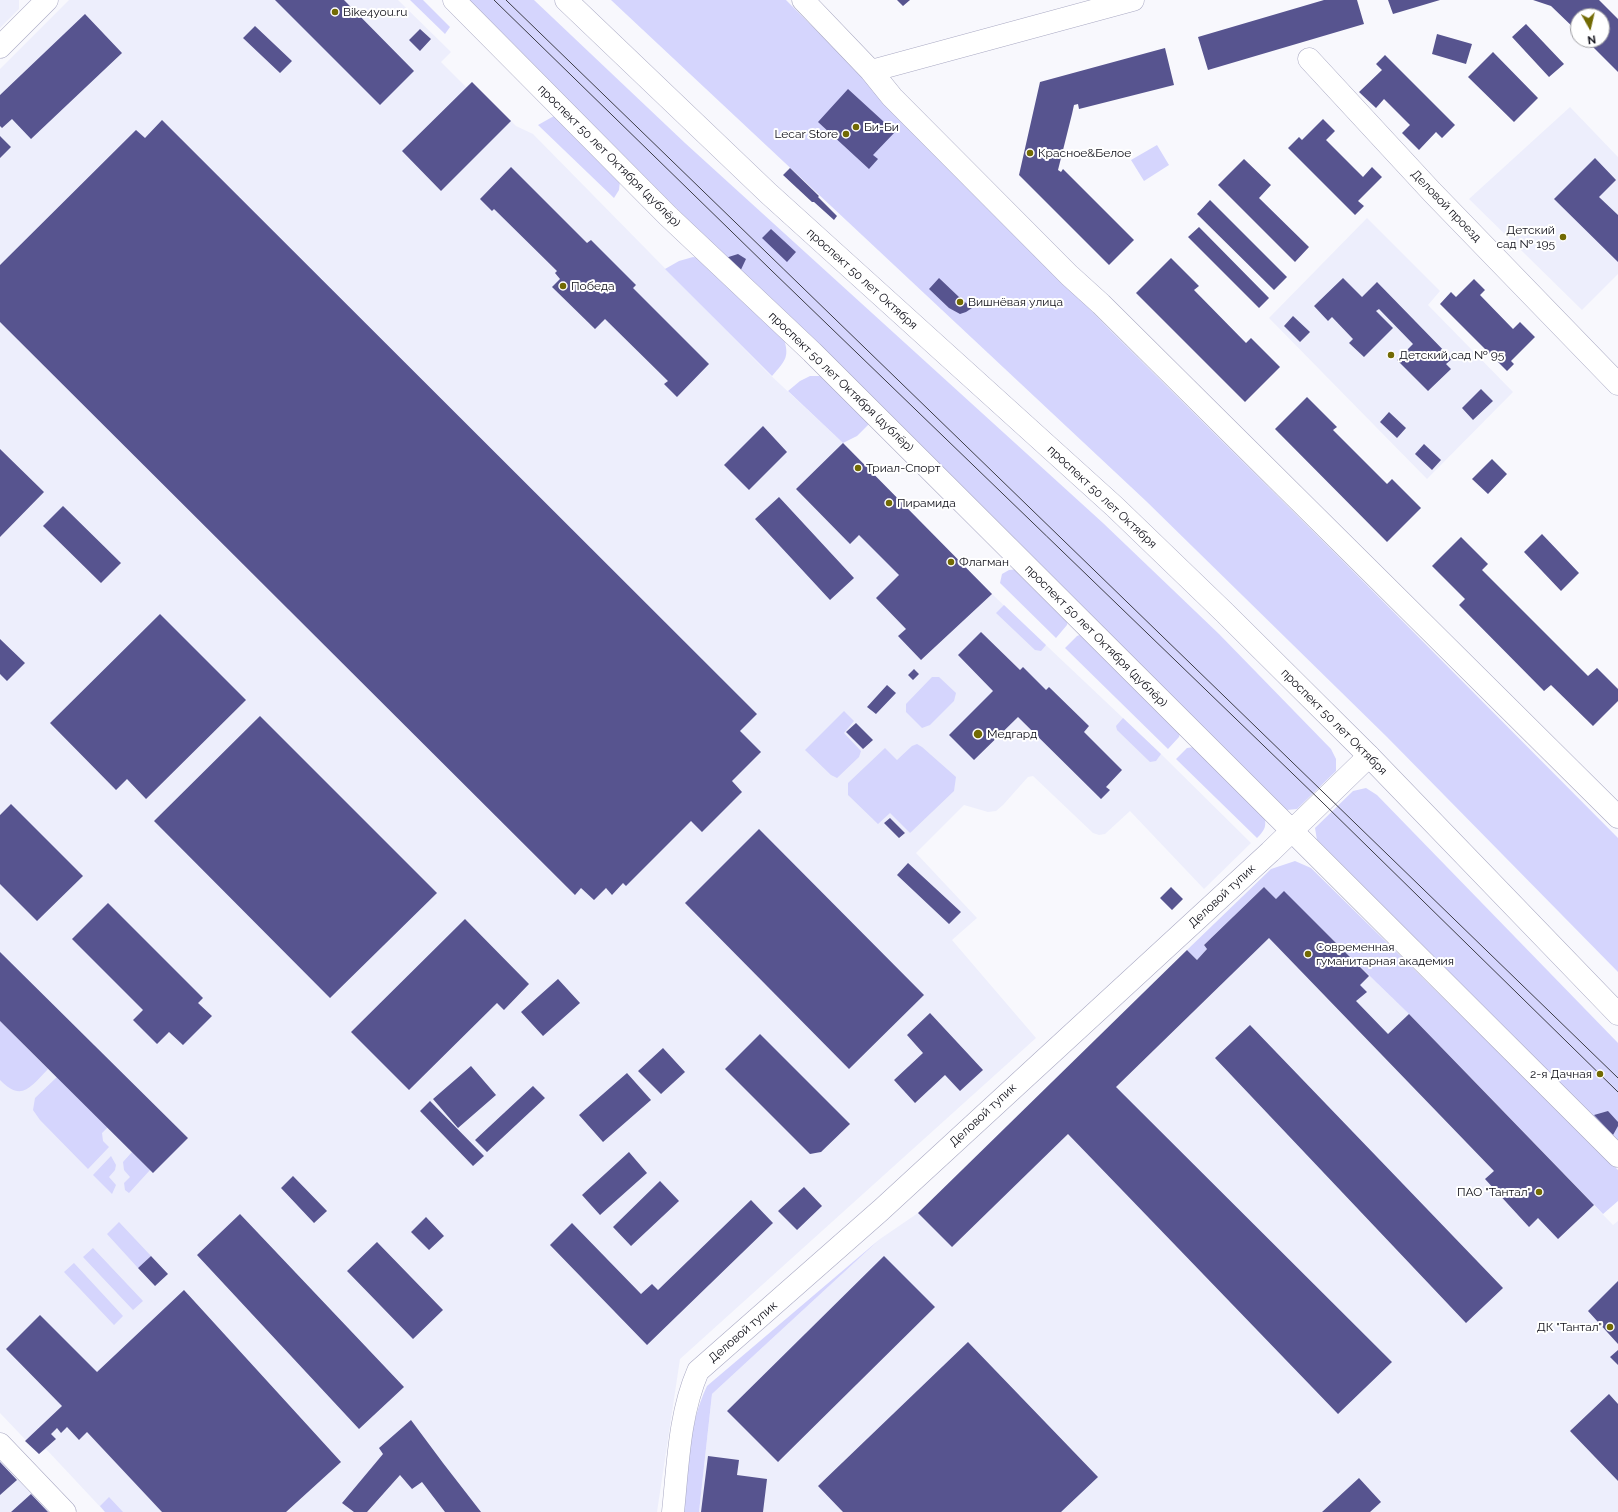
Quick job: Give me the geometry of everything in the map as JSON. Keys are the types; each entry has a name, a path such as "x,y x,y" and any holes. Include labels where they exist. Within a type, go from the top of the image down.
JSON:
{"street":[{"name":"проспект 50 лет Октября (дублёр)","path":"454,0 662,210 823,363 1618,1156"},
{"name":"проспект 50 лет Октября","path":"566,0 768,193 1115,507 1225,613 1369,756 1618,1014"},
{"path":"803,0 871,71 892,97 1069,275 1112,315 1618,817"},
{"path":"871,71 1133,0"},
{"path":"0,47 39,3"},
{"name":"Деловой проезд","path":"1309,59 1432,192 1618,384"},
{"name":"Деловой тупик","path":"673,1512 681,1432 693,1384 698,1371 881,1210 1292,832 1369,756"},
{"path":"0,1444 65,1512"}],"shaded area":[{"path":"0,0 19,0 19,9 0,28"},
{"path":"69,0 398,0 451,52 441,62 466,87 472,82 516,126 533,134 766,371 843,443 992,594 1161,754 1251,843 1204,889 1130,811 1105,834 1099,835 1093,833 1033,776 1028,777 996,811 988,812 964,805 916,853 977,918 952,940 1036,1038 680,1359 657,1512 105,1512 46,1449 39,1454 0,1413 0,69"},
{"path":"410,0 423,0 450,27 445,34"},
{"path":"467,0 534,0 685,143 1103,523 1219,634 1331,749 1336,759 1336,771 1297,809 1287,810 1277,806"},
{"path":"611,0 786,0 919,133 1111,331 1338,556 1618,838 1618,972 1387,737 1146,501"},
{"name":"Детский сад № 195","path":"1570,107 1618,157 1618,274 1582,310 1469,199"},
{"path":"554,116 620,181 619,190 614,198 538,125"},
{"path":"1157,145 1169,165 1144,181 1131,160"},
{"name":"Детский сад № 95","path":"1367,218 1440,291 1428,305 1513,392 1427,479 1269,318"},
{"path":"693,257 705,259 783,336 786,349 785,358 781,366 772,376 665,269 679,261"},
{"path":"810,376 822,376 871,422 857,436 843,443 788,391 800,381"},
{"path":"1019,569 1068,620 1067,625 1056,638 1000,583 1002,574 1009,570"},
{"path":"1004,605 1046,645 1041,651 1035,650 996,613"},
{"path":"1082,634 1180,733 1179,737 1168,749 1065,648 1077,636"},
{"path":"932,677 939,677 956,693 954,701 930,725 922,728 906,712 906,704"},
{"path":"844,711 854,721 844,733 861,751 859,757 837,778 831,775 805,750"},
{"path":"1123,718 1161,754 1156,761 1150,762 1117,730 1116,726"},
{"path":"917,744 956,777 954,791 910,833 890,813 878,824 848,795 848,783 885,748 897,760 912,746"},
{"path":"1194,747 1264,815 1265,828 1257,838 1176,759 1187,748"},
{"path":"1366,788 1377,795 1618,1043 1618,1143 1317,840 1315,828 1353,791"},
{"path":"1295,861 1311,868 1618,1170 1618,1201 1603,1214 1409,1014 1284,892 1276,899 1264,887 1204,945 1207,949 1197,960 1187,950 1271,869"},
{"path":"1264,887 1284,891 1409,1014 1613,1225 1618,1221 1618,1512 699,1512 712,1394 880,1239 918,1213 952,1247 1221,985 1197,960 1207,949 1204,945"},
{"path":"0,1021 48,1069 26,1090 14,1090 0,1080"},
{"path":"57,1077 108,1127 102,1133 103,1141 109,1147 88,1169 40,1120 33,1110 35,1098"},
{"path":"132,1152 150,1170 129,1193 125,1190 124,1183 130,1177 124,1170 123,1162"},
{"path":"111,1156 116,1165 115,1170 109,1177 116,1185 112,1194 93,1175"},
{"path":"119,1222 151,1256 138,1268 107,1234"},
{"path":"880,1239 712,1394 699,1512 684,1512 692,1432 707,1386"},
{"path":"93,1248 143,1301 133,1310 83,1257"},
{"path":"74,1263 123,1316 114,1325 64,1272"},
{"path":"0,1457 53,1512 0,1512"},
{"path":"109,1497 123,1512 105,1512 100,1506"}],"building":[{"path":"275,0 344,0 414,71 380,105"},
{"path":"897,0 910,0 903,6"},
{"path":"1324,0 1357,0 1364,24 1208,70 1198,37"},
{"path":"1388,0 1440,0 1393,14"},
{"path":"1533,0 1599,0 1607,8 1570,8 1570,24 1551,6"},
{"path":"1610,11 1618,19 1618,72 1594,48 1610,48"},
{"path":"85,14 122,53 31,139 12,119 2,128 0,126 0,95"},
{"path":"1526,24 1564,64 1549,77 1512,37"},
{"path":"255,26 292,61 280,73 243,38"},
{"path":"420,29 431,39 420,51 409,40"},
{"path":"1437,34 1472,44 1466,64 1432,54"},
{"path":"1165,48 1174,85 1079,109 1078,104 1074,105 1058,170 1061,172 1063,169 1134,240 1109,265 1019,175 1040,82"},
{"path":"1493,52 1538,98 1514,122 1468,77"},
{"path":"1385,55 1455,125 1442,138 1436,132 1419,150 1402,133 1410,125 1384,99 1376,108 1359,92 1382,70 1376,64"},
{"path":"472,82 511,121 441,191 402,151"},
{"name":"Би-Би","path":"848,89 895,132 873,155 878,159 869,169 818,122"},
{"path":"1323,119 1335,131 1326,140 1363,177 1372,167 1382,177 1358,201 1364,206 1355,215 1288,148 1299,137 1302,140"},
{"path":"162,120 757,714 740,731 761,752 732,781 742,792 702,832 691,821 626,886 623,883 612,895 606,888 594,900 581,888 575,895 0,322 0,265 136,130 145,138"},
{"path":"0,136 11,147 0,158"},
{"path":"1595,158 1616,180 1599,197 1618,215 1618,262 1554,199"},
{"path":"1244,159 1271,185 1259,198 1309,247 1295,262 1218,185"},
{"path":"511,167 587,243 591,240 636,285 633,288 709,364 677,397 664,384 668,381 605,319 595,329 552,287 560,279 555,273 557,271 494,209 492,211 480,199"},
{"path":"790,168 837,216 834,220 783,175"},
{"path":"1210,200 1287,277 1274,290 1197,214"},
{"path":"1199,227 1269,298 1259,308 1188,237"},
{"path":"771,229 796,252 787,262 762,238"},
{"path":"738,254 746,259 738,276 719,260"},
{"path":"1171,258 1199,286 1194,290 1246,343 1251,338 1280,367 1245,402 1136,293"},
{"path":"939,278 972,308 960,314 949,308 929,289"},
{"path":"1343,278 1362,297 1377,282 1452,359 1446,364 1451,369 1428,391 1397,360 1413,344 1379,309 1376,311 1393,328 1364,357 1349,343 1353,339 1332,317 1328,321 1314,306"},
{"path":"1474,279 1485,290 1480,295 1513,329 1520,322 1535,337 1511,361 1514,364 1507,371 1440,304 1451,292 1456,297"},
{"path":"1293,316 1310,332 1300,342 1284,326"},
{"path":"1481,389 1493,401 1473,420 1462,408"},
{"path":"1307,397 1337,427 1333,430 1387,484 1392,479 1421,508 1387,542 1275,429"},
{"path":"1389,412 1406,428 1397,438 1380,422"},
{"path":"763,426 787,452 749,490 724,465"},
{"path":"843,443 992,594 921,660 898,636 906,629 876,598 899,575 859,535 850,544 796,489"},
{"path":"1424,444 1441,460 1432,470 1415,454"},
{"path":"0,449 44,492 0,537"},
{"path":"1492,459 1507,474 1488,494 1472,479"},
{"path":"779,497 854,578 830,600 755,519"},
{"path":"63,506 121,563 101,583 43,526"},
{"path":"1542,534 1579,573 1561,591 1524,552"},
{"path":"1461,537 1488,564 1482,570 1588,676 1597,668 1618,689 1618,701 1593,726 1551,685 1544,691 1459,605 1465,599 1432,566"},
{"path":"160,614 246,700 146,799 127,779 116,790 50,723"},
{"path":"981,632 1020,670 1023,667 1046,690 1049,687 1089,726 1084,732 1122,770 1106,787 1110,790 1101,799 1018,717 974,760 949,735 993,691 958,655"},
{"path":"0,639 25,663 7,681 0,674"},
{"path":"914,669 919,674 913,680 908,675"},
{"path":"887,685 896,693 876,714 867,707"},
{"path":"260,716 437,893 330,998 154,821"},
{"path":"856,723 873,740 863,749 846,732"},
{"path":"11,804 83,876 37,921 0,884 0,815"},
{"path":"890,818 905,833 899,838 884,823"},
{"path":"759,829 924,995 849,1069 685,903"},
{"path":"908,863 961,912 949,924 897,875"},
{"path":"1171,887 1183,899 1172,910 1160,898"},
{"path":"1264,887 1276,899 1284,891 1369,976 1360,985 1367,992 1356,1001 1388,1034 1409,1014 1594,1205 1558,1239 1538,1218 1529,1227 1485,1179 1494,1171 1269,938 1116,1087 1392,1362 1338,1414 1068,1134 952,1247 918,1213 1187,950 1197,960 1207,949 1204,945"},
{"path":"108,903 203,998 198,1003 212,1016 183,1045 169,1032 157,1044 133,1020 143,1010 72,939"},
{"path":"465,919 529,984 504,1010 497,1003 409,1090 351,1032"},
{"path":"0,952 188,1138 153,1173 0,1021"},
{"path":"558,979 580,1003 543,1036 521,1012"},
{"path":"930,1013 983,1070 960,1091 945,1075 915,1103 894,1080 923,1053 907,1035"},
{"path":"1250,1025 1503,1288 1466,1323 1215,1058"},
{"path":"760,1034 850,1124 821,1152 810,1154 725,1069"},
{"path":"663,1048 685,1072 661,1094 638,1071"},
{"path":"471,1066 496,1095 458,1128 433,1099"},
{"path":"627,1073 651,1100 603,1142 579,1115"},
{"path":"533,1086 545,1098 487,1152 475,1140"},
{"path":"430,1101 484,1156 473,1166 420,1111"},
{"path":"1608,1111 1618,1122 1618,1126 1613,1135 1594,1115"},
{"path":"629,1152 647,1173 600,1215 582,1195"},
{"path":"293,1176 327,1211 314,1223 281,1188"},
{"path":"660,1181 679,1201 631,1246 613,1227"},
{"path":"804,1187 822,1206 797,1230 778,1211"},
{"path":"751,1200 773,1223 647,1345 550,1245 572,1223 641,1294 652,1284 658,1290"},
{"path":"240,1214 404,1387 359,1429 197,1255"},
{"path":"426,1217 444,1236 429,1250 411,1232"},
{"path":"377,1242 443,1310 413,1339 347,1271"},
{"path":"151,1256 168,1274 155,1286 138,1268"},
{"path":"884,1256 935,1307 778,1462 727,1411"},
{"name":"ДК \"Тантал\"","path":"1618,1281 1618,1344 1588,1311"},
{"path":"184,1290 341,1462 286,1512 162,1512 87,1432 79,1440 67,1427 61,1433 57,1428 51,1434 56,1439 39,1454 25,1441 62,1406 6,1349 40,1315 97,1372"},
{"path":"968,1342 1098,1477 1061,1512 843,1512 818,1486"},
{"name":"ДК \"Тантал\"","path":"1618,1350 1618,1365 1610,1357"},
{"path":"1609,1394 1618,1404 1618,1481 1570,1431"},
{"path":"411,1420 481,1512 445,1512 422,1482 412,1489 400,1475 367,1512 354,1512 342,1503 383,1454 379,1448"},
{"path":"708,1456 739,1460 737,1475 767,1479 763,1512 701,1512"},
{"path":"0,1462 17,1480 0,1495"},
{"path":"1359,1478 1381,1502 1370,1512 1322,1512"},
{"path":"31,1494 48,1512 11,1512"}],"tram line":[{"path":"494,0 771,270 1322,802 1618,1092"},
{"path":"506,0 1618,1078"}],"place":[{"name":"Bike4you.ru","path":"335,12"},
{"name":"Би-Би","path":"856,127"},
{"name":"Lecar Store","path":"846,134"},
{"name":"Красное&Белое","path":"1030,153"},
{"name":"Детский сад № 195","path":"1563,237"},
{"name":"Победа","path":"563,286"},
{"name":"Вишнёвая улица","path":"960,302"},
{"name":"Детский сад № 95","path":"1391,355"},
{"name":"Триал-Спорт","path":"858,468"},
{"name":"Пирамида","path":"889,503"},
{"name":"Флагман","path":"951,562"},
{"name":"Медгард","path":"978,734"},
{"name":"Современная гуманитарная академия","path":"1308,954"},
{"name":"2-я Дачная","path":"1600,1074"},
{"name":"ПАО \"Тантал\"","path":"1539,1192"},
{"name":"ДК \"Тантал\"","path":"1610,1327"}]}
